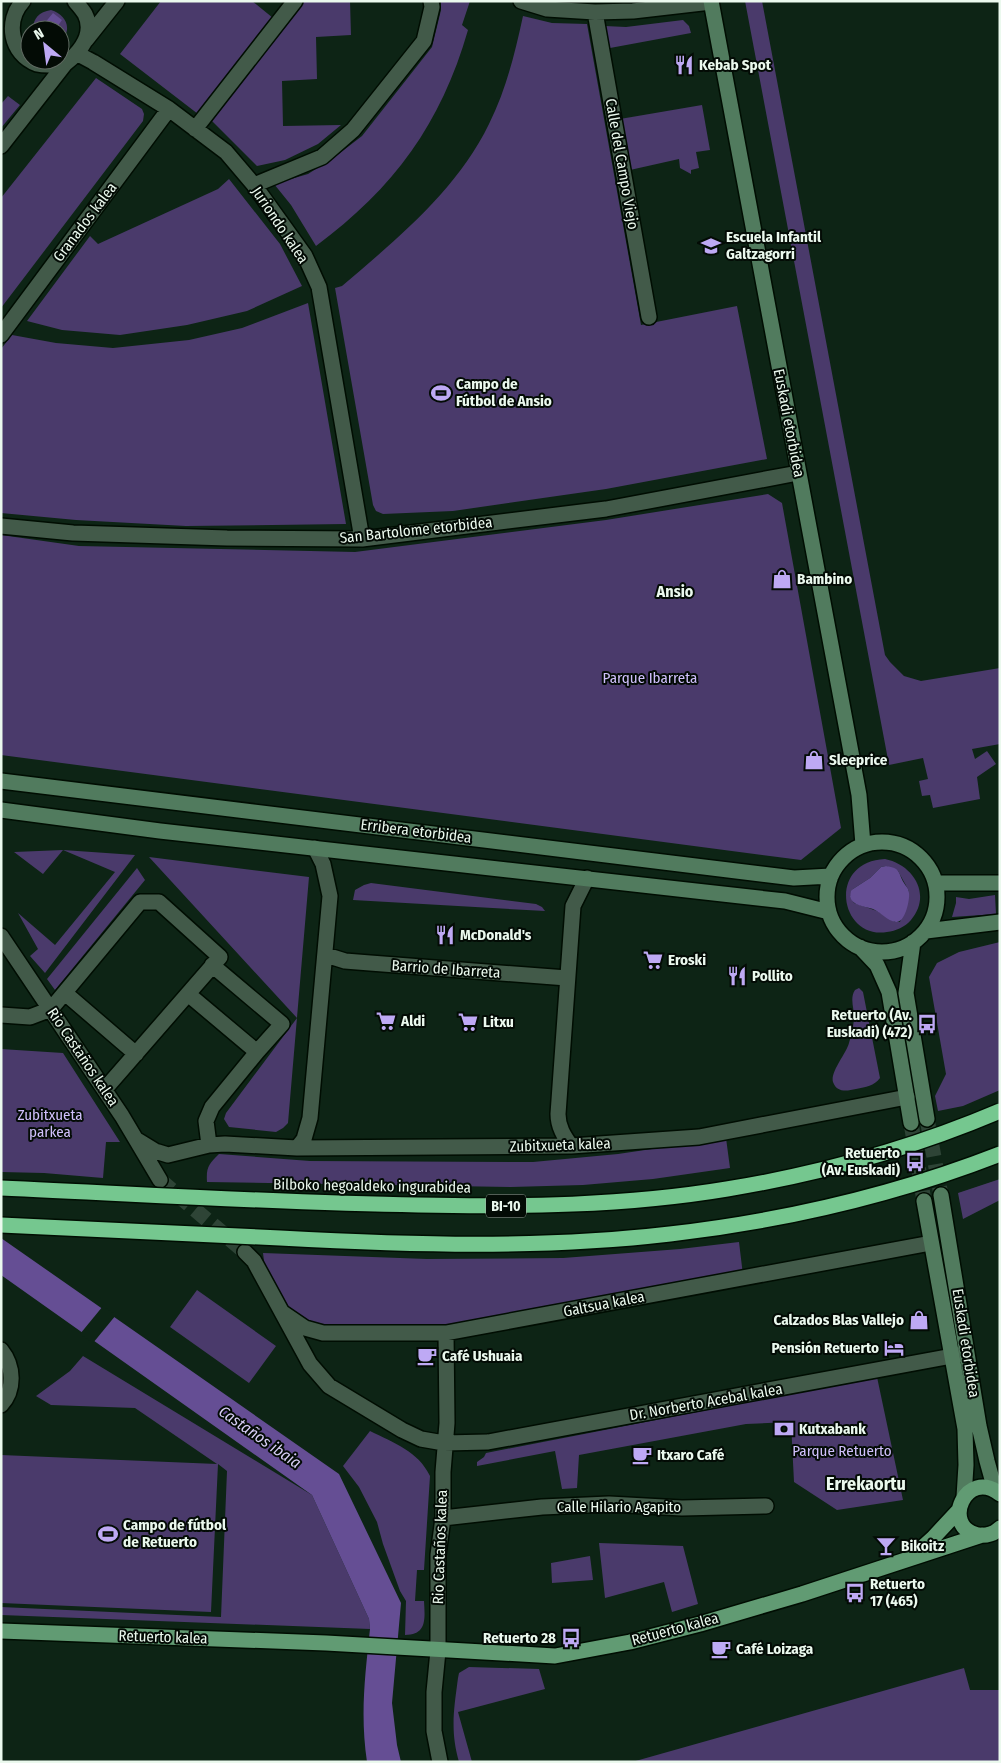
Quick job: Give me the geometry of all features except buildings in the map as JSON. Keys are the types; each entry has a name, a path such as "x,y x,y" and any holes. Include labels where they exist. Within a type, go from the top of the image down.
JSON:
{"highway":[{"name":"Bilboko hegoaldeko ingurabidea","path":"1,1188 388,1205 560,1205 640,1199 727,1189 842,1164 914,1143 976,1122 1000,1111"},
{"path":"1,1225 392,1244 564,1242 608,1239 726,1227 791,1214 927,1180 1000,1154"}],"main road":[{"name":"Euskadi etorbidea","path":"711,2 859,795 863,845"},
{"name":"Erribera etorbidea","path":"1,781 794,878 831,876"},
{"name":"Erribera etorbidea","path":"1,810 160,831 785,901 829,912"},
{"path":"886,841 908,848 926,862 936,883 938,896 936,908 926,931 913,942 899,949 888,952 869,950 852,943 838,929 829,912 827,894 831,876 844,857 852,850 863,845 886,841"},
{"path":"936,883 1000,883"},
{"path":"926,931 1000,922"},
{"path":"913,942 906,993 928,1119"},
{"path":"860,947 877,965 889,992 911,1123"},
{"name":"Euskadi etorbidea","path":"941,1195 979,1426 998,1492"},
{"name":"Euskadi etorbidea","path":"924,1201 965,1429 966,1465 961,1503"},
{"path":"906,1561 933,1538 975,1488 989,1488 998,1492"},
{"path":"961,1503 963,1524 974,1534 982,1535"},
{"name":"Retuerto kalea","path":"1,1631 326,1643 438,1651 555,1656 630,1642 700,1624 793,1597 982,1535 992,1534 999,1530"}],"street":[{"path":"75,1 85,14 88,27 86,40"},
{"path":"70,60 78,54 86,40 118,1"},
{"path":"195,129 295,1"},
{"path":"254,185 322,157 353,130 424,41 432,7 431,1"},
{"path":"521,1 547,9 595,12 633,11 711,2"},
{"path":"1,31 16,6"},
{"path":"16,6 11,27 13,39 20,52"},
{"name":"Calle del Campo Viejo","path":"595,12 649,317"},
{"name":"Juriondo kalea","path":"78,54 169,109 226,152 254,185 305,256 319,287 362,539"},
{"path":"1,146 60,70"},
{"name":"Granados kalea","path":"1,335 169,109"},
{"name":"San Bartolome etorbidea","path":"1,526 73,532 208,538 362,539 606,509 798,473"},
{"path":"298,1148 304,1139 310,1118 330,896 324,864 315,848"},
{"path":"571,1146 561,1131 558,1121 573,906 587,878"},
{"path":"1,1015 30,1017 51,1009 140,902 159,902 220,957 104,1089"},
{"name":"Rio Castaños kalea","path":"1,936 104,1089 160,1180 163,1164 168,1155"},
{"name":"Barrio de Ibarreta","path":"326,955 345,961 567,978"},
{"path":"209,1145 206,1121 212,1107 282,1024 212,966"},
{"path":"65,993 136,1054"},
{"path":"188,994 257,1052"},
{"name":"Zubitxueta kalea","path":"168,1155 209,1145 225,1144 298,1148 571,1146 699,1138 907,1097"},
{"path":"310,1118 320,1148"},
{"path":"537,1146 558,1121"},
{"path":"137,1140 155,1151 168,1155"},
{"name":"Galtsua kalea","path":"281,1311 305,1328 323,1333 446,1334 931,1243"},
{"path":"246,1252 254,1262 310,1364 329,1386 402,1430 421,1438 444,1443"},
{"path":"310,1364 311,1350 315,1341 323,1333"},
{"name":"Rio Castaños kalea","path":"440,1762 434,1731 434,1692 438,1651 438,1555 444,1518 444,1443 447,1423 446,1334"},
{"path":"1,1350 8,1358 12,1375 6,1399 1,1405"},
{"name":"Dr. Norberto Acebal kalea","path":"444,1443 488,1442 967,1354"},
{"name":"Calle Hilario Agapito","path":"444,1518 542,1508 610,1504 682,1508 766,1506"}],"green space":[{"path":"161,1 252,1 273,18 198,114 120,54"},
{"path":"302,1 350,1 351,35 316,37 317,79 282,81 283,126 341,125 318,144 285,160 257,166 210,119"},
{"path":"441,1 470,1 462,25 468,30 444,95 429,124 411,152 391,177 344,224 316,246 291,205 274,184 308,174 362,136 432,47 441,10"},
{"path":"745,1 762,1 885,655 904,676 921,681 1000,668 1000,744 972,749 975,759 987,751 996,764 977,777 980,799 933,808 930,795 922,796 919,781 928,779 923,758 889,765"},
{"path":"51,10 57,12 64,20 35,20 43,12"},
{"path":"523,16 552,23 587,24 641,325 737,306 767,459 606,489 453,511 383,514 376,511 373,505 335,288 342,286 424,212 443,192 476,148 489,124 505,85"},
{"path":"683,20 689,26 691,33 610,48 605,26 626,27"},
{"path":"96,78 142,109 144,114 143,121 1,308 1,198"},
{"path":"8,96 20,105 1,128 1,104"},
{"path":"702,105 710,150 696,152 699,168 691,170 691,174 680,168 679,159 630,170 620,119"},
{"path":"229,179 280,244 302,286 247,311 187,325 120,335 62,330 27,321 90,236 98,244 218,189"},
{"path":"308,303 346,524 186,526 76,520 1,513 1,349 12,335 56,343 113,348 189,340 242,328"},
{"name":"Parque Ibarreta","path":"768,494 782,503 841,828 801,860 1,755 1,535 79,546 355,552 606,520"},
{"path":"63,850 135,855 45,973 30,956 38,949 18,913 55,945 115,872"},
{"path":"63,850 43,874 14,852"},
{"path":"149,857 309,877 297,1018"},
{"path":"885,859 895,862 912,874 917,882 920,891 920,901 911,920 903,927 887,932 871,931 859,924 850,913 846,900 847,886 854,873 866,863","holes":["886,866 898,871 909,891 900,922 895,922 877,911 854,903 850,897 853,889 870,878 881,867"]},
{"path":"137,868 145,880 55,990 47,979"},
{"path":"371,883 536,904 545,911 353,900 355,890"},
{"path":"995,895 996,914 952,917 956,897 969,899"},
{"path":"1000,942 1000,1090 963,1106 938,1111 935,1096 946,1074 929,977 937,963 959,952"},
{"path":"859,988 863,992 880,1078 870,1086 846,1091 840,1090 835,1086 833,1078 849,1043 854,1020 852,997 855,990"},
{"path":"297,1018 288,1123 276,1132 229,1127 224,1119 226,1113"},
{"name":"Zubitxueta parkea","path":"1,1049 63,1053 120,1142 106,1142 103,1178 44,1173 1,1172"},
{"path":"726,1138 730,1168 653,1179 583,1185 511,1187 207,1182 209,1166 219,1154 310,1161 533,1162 618,1154"},
{"path":"1000,1179 1000,1200 963,1219 958,1193"},
{"path":"739,1242 743,1275 446,1330 323,1329 306,1324 288,1310 265,1269 263,1253 427,1259 563,1258 680,1249"},
{"path":"197,1290 276,1346 249,1383 170,1327"},
{"path":"83,1356 312,1495 369,1619 370,1629 1,1615 1,1607 221,1617 227,1471 218,1464 211,1612 1,1603 1,1455 217,1464 135,1408 51,1405 36,1396 70,1371"},
{"name":"Parque Retuerto","path":"877,1377 903,1500 837,1510 794,1482 791,1422 746,1424 579,1455 577,1488 562,1489 555,1451 477,1466 477,1462 486,1453"},
{"path":"370,1431 412,1454 425,1467 430,1476 424,1570 417,1570 415,1601 424,1601 425,1614 421,1629 412,1634 405,1635 406,1601 400,1591 377,1522 359,1487 343,1466"},
{"path":"599,1543 683,1546 698,1604 672,1612 664,1582 605,1598"},
{"path":"590,1556 593,1580 552,1583 551,1563"},
{"path":"469,1667 539,1669 545,1689 458,1712 472,1762 459,1762 454,1740 455,1700 459,1673"},
{"path":"964,1668 970,1690 1000,1690 1000,1762 632,1762"}],"water":[{"path":"53,13 62,20 47,20"},
{"path":"886,866 898,871 909,891 906,911 902,919 896,922 873,909 856,904 850,897 853,889 870,878 881,867"},
{"name":"Castaños ibaia","path":"1,1238 339,1474 401,1603 392,1703 401,1762 367,1762 364,1712 370,1629 369,1619 312,1495 1,1275"}],"pier":[{"path":"103,1306 116,1315 93,1343 80,1334"}],"tunnel":[{"path":"927,1119 941,1195"},
{"path":"911,1123 924,1201"},
{"path":"160,1180 245,1252"}],"place":[{"name":"Kebab Spot","path":"684,65"},
{"name":"Escuela Infantil Galtzagorri","path":"711,246"},
{"name":"Campo de Fútbol de Ansio","path":"441,393"},
{"name":"Bambino","path":"782,579"},
{"name":"Sleeprice","path":"814,760"},
{"name":"McDonald's","path":"445,935"},
{"name":"Eroski","path":"653,960"},
{"name":"Pollito","path":"737,976"},
{"name":"Aldi","path":"386,1021"},
{"name":"Litxu","path":"468,1022"},
{"name":"Retuerto (Av. Euskadi) (472)","path":"927,1024"},
{"name":"Retuerto (Av. Euskadi)","path":"915,1162"},
{"name":"Calzados Blas Vallejo","path":"919,1320"},
{"name":"Pensión Retuerto","path":"894,1348"},
{"name":"Café Ushuaia","path":"427,1356"},
{"name":"Kutxabank","path":"784,1429"},
{"name":"Itxaro Café","path":"642,1455"},
{"name":"Campo de fútbol de Retuerto","path":"108,1534"},
{"name":"Bikoitz","path":"886,1546"},
{"name":"Retuerto 17 (465)","path":"855,1593"},
{"name":"Retuerto 28","path":"571,1638"},
{"name":"Café Loizaga","path":"721,1649"}],"district":[{"name":"Ansio","path":"675,591"},
{"name":"Errekaortu","path":"866,1484"}]}
